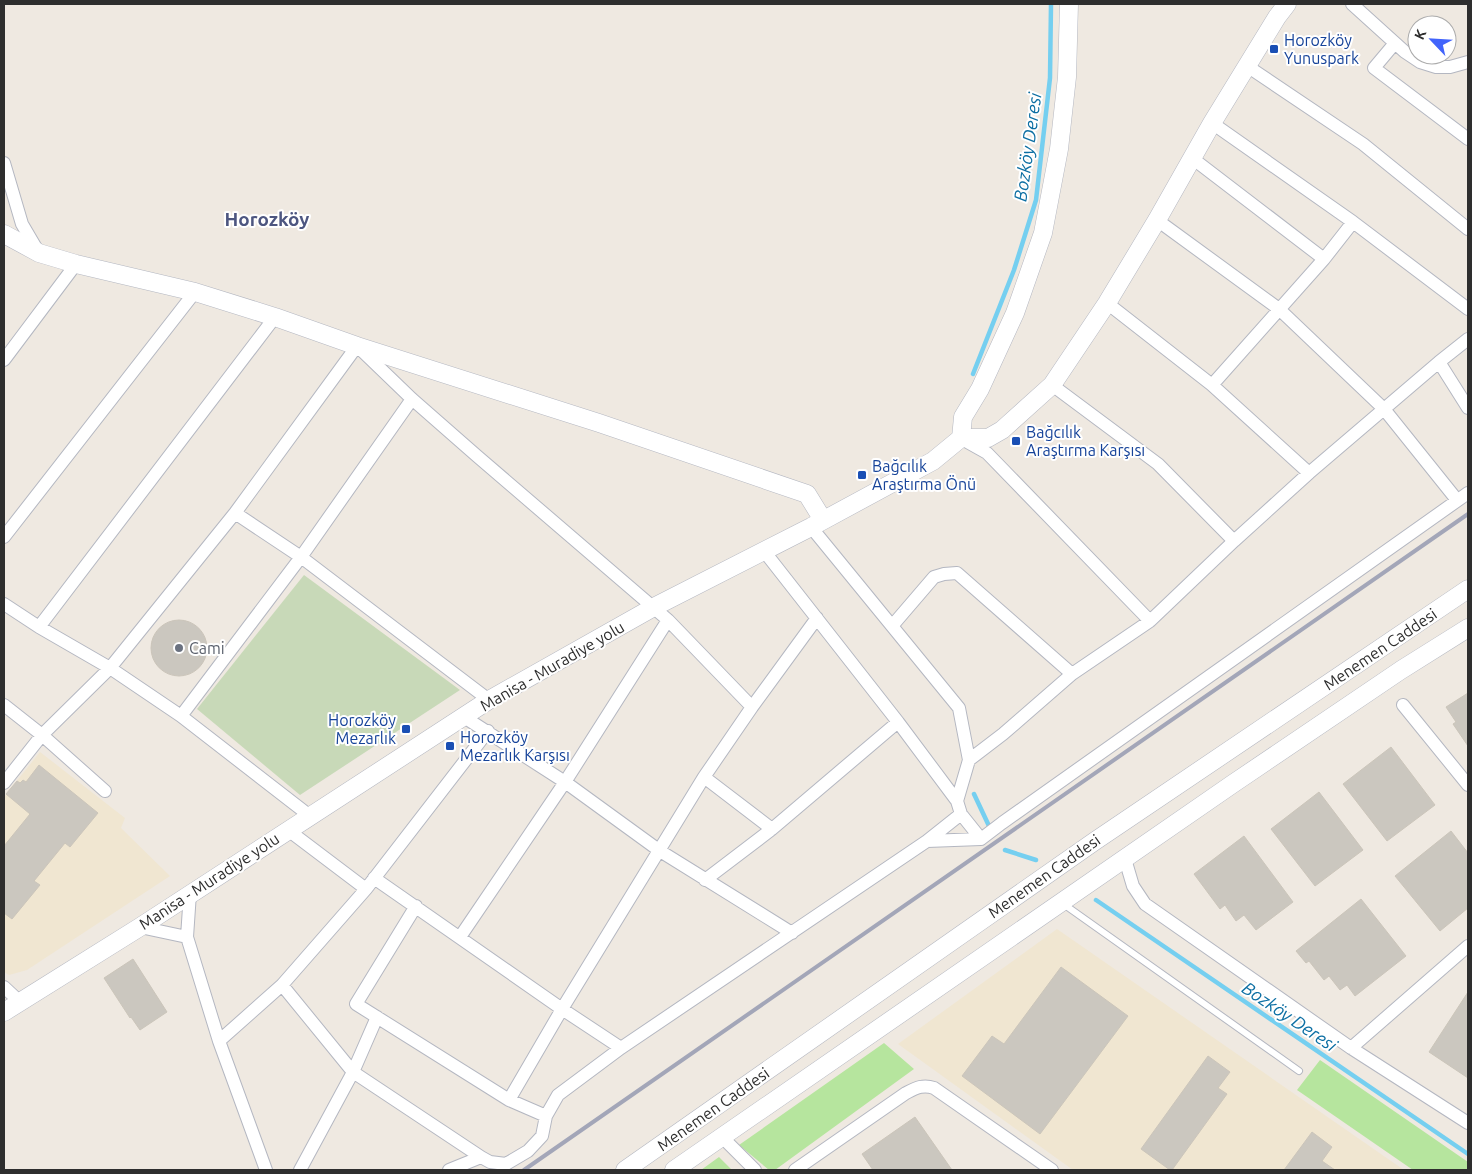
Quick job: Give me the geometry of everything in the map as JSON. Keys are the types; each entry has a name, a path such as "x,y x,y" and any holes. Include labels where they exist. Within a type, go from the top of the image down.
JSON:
{"main road":[{"path":"1069,4 1066,77 1059,149 1043,233 1016,312 980,389 963,417 961,438 988,438 1002,430 1052,385 1107,303 1212,123 1287,4"},
{"path":"4,234 39,253 76,264 195,292 275,317 356,346 599,423 807,494 817,523"},
{"name":"Manisa - Muradiye yolu","path":"4,1012 489,700 654,607 933,461 961,438"},
{"name":"Menemen Caddesi","path":"625,1170 1095,841 1468,589"},
{"name":"Menemen Caddesi","path":"674,1170 1126,858 1402,670 1468,628"}],"street":[{"path":"1352,4 1405,52 1420,62 1436,67 1450,67 1468,62"},
{"path":"1395,43 1374,68 1468,139"},
{"path":"1247,66 1363,144 1468,229"},
{"path":"1212,123 1352,222 1468,309"},
{"path":"1192,158 1324,259"},
{"path":"4,163 22,224 39,253"},
{"path":"1157,220 1279,309 1384,409 1457,500"},
{"path":"1212,385 1324,259 1352,222"},
{"path":"4,360 76,264"},
{"path":"4,538 195,292"},
{"path":"1107,303 1212,385 1309,473"},
{"path":"39,627 275,317"},
{"path":"969,760 1003,734 1072,674 1150,622 1234,541 1309,473 1438,362 1468,340"},
{"path":"4,783 42,735 110,668 235,513 356,346 412,399 477,456 654,607 752,707"},
{"path":"1438,362 1468,408"},
{"path":"1052,385 1158,464 1234,541"},
{"path":"181,716 301,557 412,399"},
{"path":"961,438 987,453 1150,622"},
{"path":"927,841 981,839 1468,493"},
{"path":"235,513 301,557 489,700"},
{"path":"817,523 892,626 959,708 969,760 957,801"},
{"path":"764,551 898,722 957,801 961,814 981,839"},
{"path":"892,626 934,577 944,574 957,574 1072,674"},
{"path":"4,604 39,627 110,668 181,716 310,816"},
{"path":"509,1100 562,1009 660,852 704,777 817,618"},
{"path":"460,937 565,782 668,620"},
{"path":"4,705 42,735 105,791"},
{"path":"1403,705 1468,785"},
{"path":"464,717 565,782 660,852 792,933"},
{"path":"705,880 772,829 898,722"},
{"path":"220,1042 282,985 366,889 488,731"},
{"path":"704,777 772,829"},
{"path":"282,985 353,1072 481,1157 490,1162 506,1164 528,1151 542,1136 546,1116 558,1095 622,1048 927,841 961,814"},
{"path":"288,830 366,889"},
{"path":"1126,858 1133,886 1145,904 1351,1048 1468,1123"},
{"path":"374,878 562,1009 622,1048"},
{"path":"190,893 188,937 220,1042 266,1170"},
{"path":"416,906 356,1004 509,1100 546,1116"},
{"path":"140,926 188,937"},
{"path":"1351,1048 1468,946"},
{"path":"4,987 20,1002"},
{"path":"300,1170 353,1072 376,1016"},
{"path":"796,1170 906,1092 918,1087 927,1086 934,1088 1052,1170"},
{"path":"722,1137 755,1170"},
{"path":"450,1170 481,1157"}],"lane":[{"path":"1061,903 1299,1071"}],"shaded area":[{"path":"40,752 125,818 121,828 170,876 27,970 9,975 4,972 4,797"},
{"path":"1057,929 1404,1170 1073,1170 898,1044"}],"green space":[{"path":"304,575 460,690 300,795 197,709"},
{"path":"884,1043 914,1069 775,1170 769,1170 739,1145"},
{"path":"1320,1060 1468,1162 1468,1170 1413,1170 1297,1090"},
{"path":"719,1157 732,1170 701,1170"}],"building":[{"name":"Cami","path":"179,620 190,622 199,628 205,637 207,648 205,659 199,668 190,674 179,676 168,674 159,668 153,659 151,648 153,637 159,628 168,622"},
{"path":"1468,693 1468,746 1453,724 1456,722 1446,707"},
{"path":"1391,747 1435,805 1387,841 1343,784"},
{"path":"39,765 98,813 70,847 65,843 34,881 40,885 12,919 4,913 4,846 30,814 6,794 17,781 20,783 23,780 26,782"},
{"path":"1319,792 1363,850 1315,886 1271,829"},
{"path":"1451,831 1468,853 1468,908 1440,931 1395,876"},
{"path":"1244,836 1293,902 1256,930 1244,915 1236,921 1225,905 1220,909 1194,874"},
{"path":"1361,899 1406,956 1355,996 1347,985 1340,990 1329,976 1324,980 1309,961 1306,963 1296,951"},
{"path":"133,959 167,1012 140,1030 104,978"},
{"path":"1061,967 1128,1016 1040,1134 962,1076 992,1036 1004,1044"},
{"path":"1468,992 1468,1078 1429,1052"},
{"path":"1208,1056 1230,1072 1218,1088 1227,1094 1172,1170 1170,1170 1141,1149"},
{"path":"915,1117 952,1170 873,1170 862,1154"},
{"path":"1312,1132 1332,1147 1322,1161 1335,1170 1284,1170"}],"waterway":[{"name":"Bozköy Deresi","path":"973,374 1014,270 1036,200 1050,78 1051,4"},
{"name":"Bozköy Deresi","path":"974,794 989,826"},
{"name":"Bozköy Deresi","path":"1005,850 1036,860"},
{"name":"Bozköy Deresi","path":"1096,900 1468,1154"}],"railway":[{"path":"524,1170 1468,514"}],"place":[{"name":"Horozköy Yunuspark","path":"1274,49"},
{"name":"Bağcılık Araştırma Karşısı","path":"1016,441"},
{"name":"Bağcılık Araştırma Önü","path":"862,475"},
{"name":"Cami","path":"179,648"},
{"name":"Horozköy Mezarlık","path":"406,729"},
{"name":"Horozköy Mezarlık Karşısı","path":"450,746"}],"district":[{"name":"Horozköy","path":"267,219"}]}
